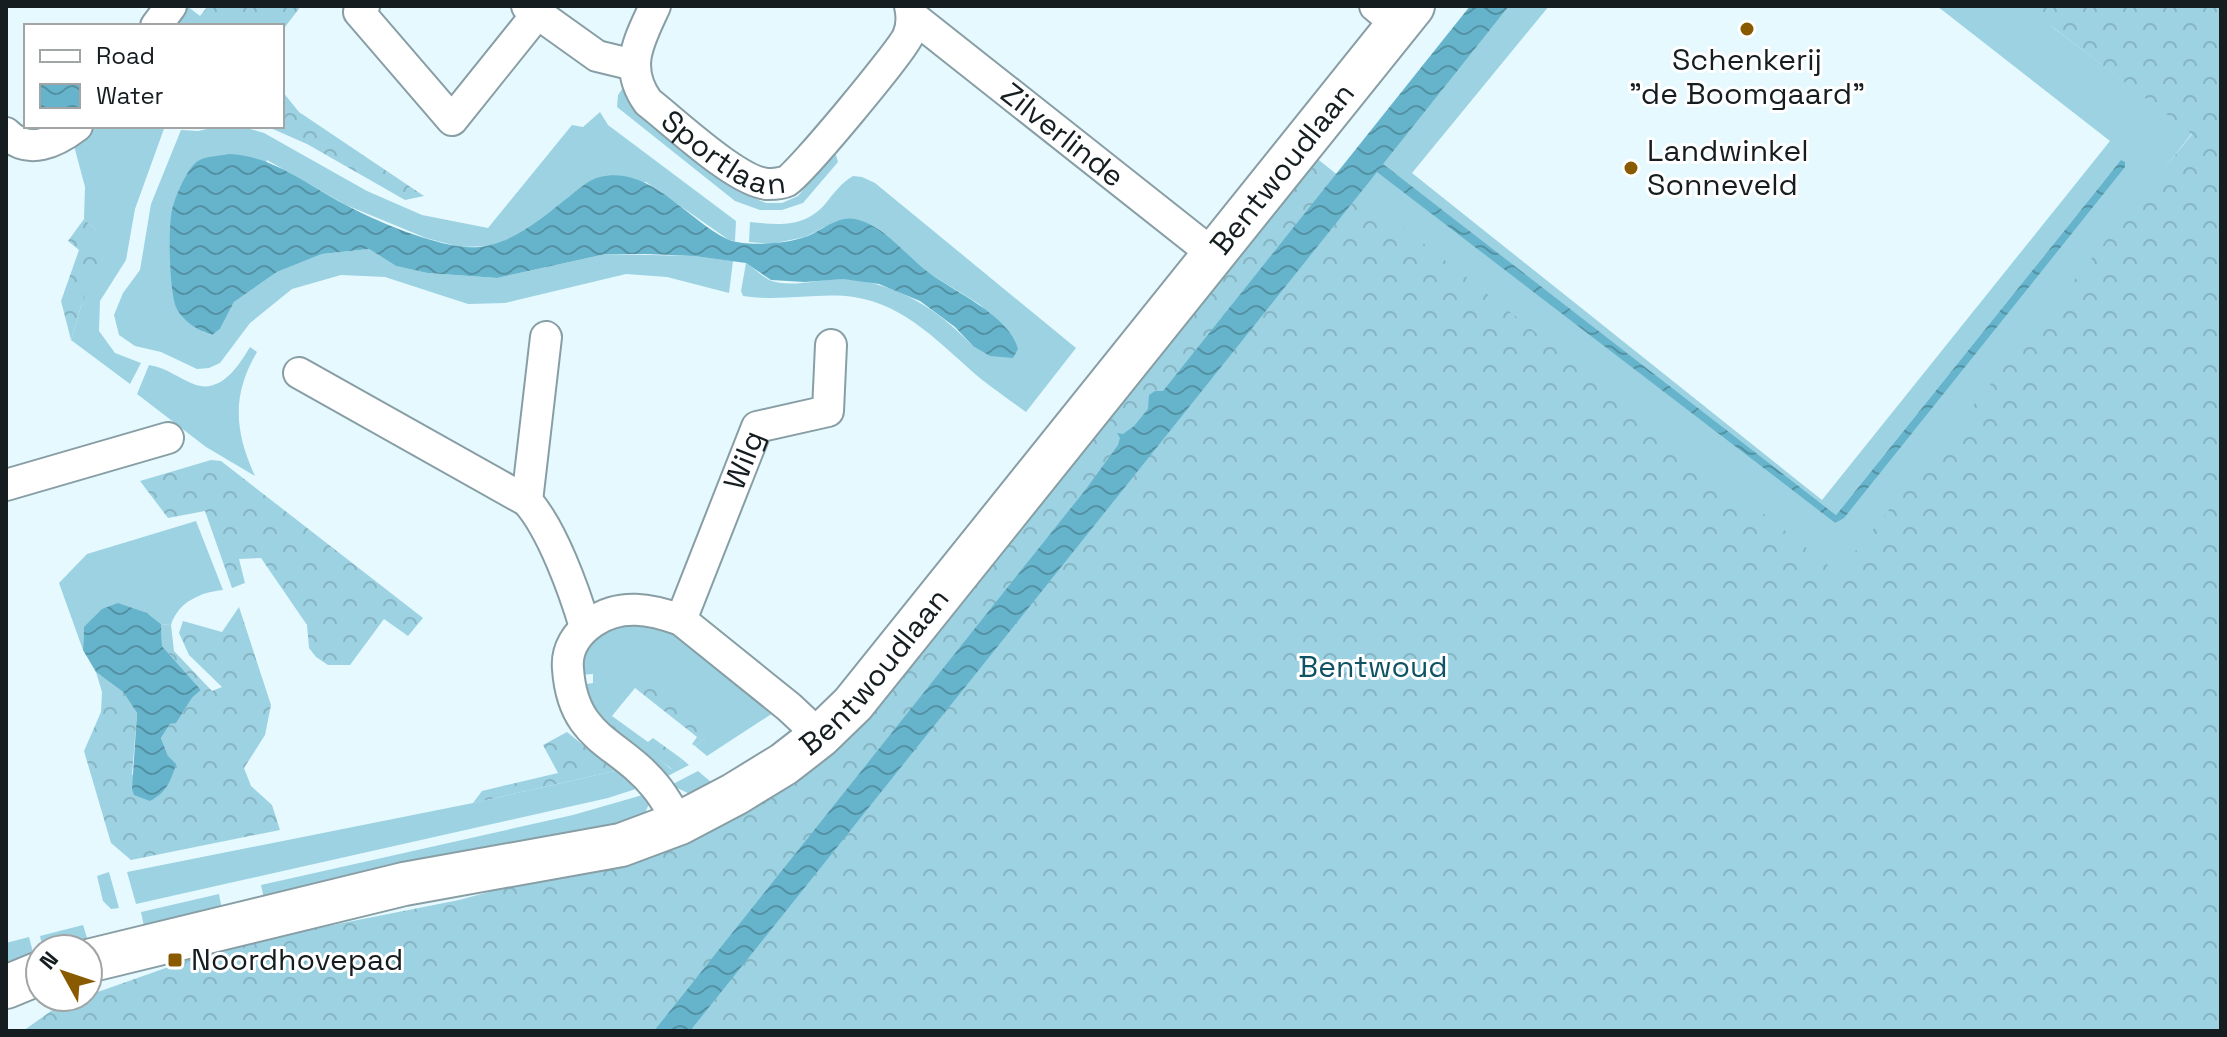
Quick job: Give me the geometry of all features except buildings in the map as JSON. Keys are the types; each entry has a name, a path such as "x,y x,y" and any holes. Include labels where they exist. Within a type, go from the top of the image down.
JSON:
{"main road":[{"name":"Bentwoudlaan","path":"104,957 404,884 621,845 680,823 772,771 820,736 853,704 1213,254 1396,12"}],"street":[{"path":"158,24 171,6"},
{"path":"364,6 359,12 452,120 532,10 597,56 634,65"},
{"name":"Sportlaan","path":"655,6 638,44 634,65 638,89 648,102 741,176 767,184 787,181 827,138 909,36 911,11"},
{"name":"Zilverlinde","path":"911,11 1213,254"},
{"path":"6,133 14,142 25,146 41,145 61,138 74,128"},
{"path":"527,501 546,337"},
{"name":"Wilg","path":"681,620 757,427 828,411 831,345"},
{"path":"299,373 527,501 538,513 577,598 585,627"},
{"path":"6,485 168,438"},
{"path":"680,823 656,786 596,735 577,711 569,686 567,662 571,647 585,627 610,613 625,609 662,613 681,620 789,707 820,736"}],"green space":[{"path":"180,6 187,6 200,16 208,6 301,6 284,28 284,24 166,24"},
{"path":"1509,6 1549,6 1412,173 1822,500 2110,141 1937,6 2087,6 2051,26 2192,133 1840,587 690,1031 1377,171 1835,523 2121,160 1836,515 1382,164"},
{"name":"Bentwoud","path":"2025,6 2221,6 2221,1031 23,1031 48,1013 104,1013 104,990 231,945 459,900 702,834 835,750 1315,157 1838,573 2192,134"},
{"path":"623,88 634,109 739,192 766,203 782,203 798,196 830,156 836,155 838,162 803,203 782,210 760,210 735,201 617,107 618,95"},
{"path":"284,93 299,112 424,196 405,200 307,144 271,128 284,128"},
{"path":"600,112 608,125 736,221 735,241 729,240 646,182 581,188 524,232 493,246 460,247 426,238 346,205 267,160 203,332 211,335 220,329 234,302 277,272 322,254 369,249 396,266 427,273 497,278 606,254 694,256 733,261 729,293 667,277 626,274 505,303 468,304 385,277 341,275 292,289 250,323 220,363 209,368 197,369 161,352 135,346 119,335 114,315 123,293 140,270 151,204 181,130 247,128 264,133 367,191 422,215 488,228 572,125 583,127"},
{"path":"84,128 164,128 135,209 126,260 100,301 99,331 115,353 141,363 130,384 71,340 82,303 96,230 84,219 85,187 73,142"},
{"path":"853,176 875,183 1076,348 1026,412 981,379 923,329 873,301 841,296 743,296 741,291 746,263 769,280 781,283 845,279 899,292 945,320 973,346 1005,329 979,304 927,272 870,225 829,225 805,237 771,244 749,242 750,222 782,224 801,221 818,211"},
{"path":"84,219 96,230 103,251 71,340 61,301 79,250 68,241"},
{"path":"250,347 257,352 243,384 239,414 243,444 255,476 206,447 137,394 149,365 196,385 214,385 229,376"},
{"path":"211,460 221,461 423,618 408,636 384,619 350,665 328,665 316,657 309,648 307,625 261,558 239,559 245,583 232,588 205,511 168,518 140,481"},
{"path":"196,521 223,590 207,593 185,604 171,625 161,624 147,613 84,627 83,650 59,583 87,554"},
{"path":"239,607 271,705 265,735 244,768 251,786 272,805 280,830 131,860 111,843 84,751 101,712 102,692 96,672 123,692 137,713 132,775 168,756 161,738 201,690 162,646 161,624 171,625 174,651 212,691 222,687 189,655 179,633 183,621 222,632"},
{"path":"615,623 668,627 776,711 707,756 695,746 705,738 634,680 607,718 671,769 682,759 689,765 664,778 600,725 580,685 593,683 593,674 578,675 586,642"},
{"path":"634,679 646,682 701,727 705,738 695,746 692,744 697,737 635,688 612,716 648,742 653,738 682,759 672,769 612,727 607,718 611,708"},
{"path":"567,732 615,771 473,803 482,791 558,773 543,745"},
{"path":"615,771 626,772 642,787 608,798 136,904 127,872 473,803"},
{"path":"698,771 711,782 711,790 692,795 671,785"},
{"path":"646,794 649,804 641,822 264,899 261,885 573,815"},
{"path":"109,872 119,908 111,909 103,901 97,876"},
{"path":"219,894 223,915 145,931 141,912"},
{"path":"83,925 86,933 52,933"},
{"path":"24,938 24,956 6,962 6,943"}],"water":[{"path":"1470,6 1509,6 1383,164 1836,515 2121,160 2125,162 2125,167 1844,518 1835,523 1377,172 690,1031 654,1031 1086,489 1118,445 1120,438 1117,433 1123,434 1134,426 1148,409 1149,395 1163,391"},
{"path":"229,154 275,165 370,217 414,235 457,246 474,247 504,241 592,180 618,175 652,186 712,230 735,241 766,244 787,241 805,237 842,219 855,219 875,227 928,272 993,315 1013,337 1018,349 1013,358 990,356 973,346 955,327 920,301 879,284 843,279 805,282 771,280 746,263 694,256 606,254 497,278 427,273 396,266 369,249 322,254 277,272 234,302 220,329 212,335 184,318 174,301 171,219 179,191 194,165 205,158"},
{"path":"118,603 147,613 161,624 162,646 201,690 161,738 168,756 176,764 167,786 150,801 134,795 132,789 137,713 123,692 96,672 83,650 84,627 102,609"}],"place":[{"name":"Schenkerij \"de Boomgaard\"","path":"1747,29"},
{"name":"Landwinkel Sonneveld","path":"1631,168"},
{"name":"Noordhovepad","path":"175,960"}]}
